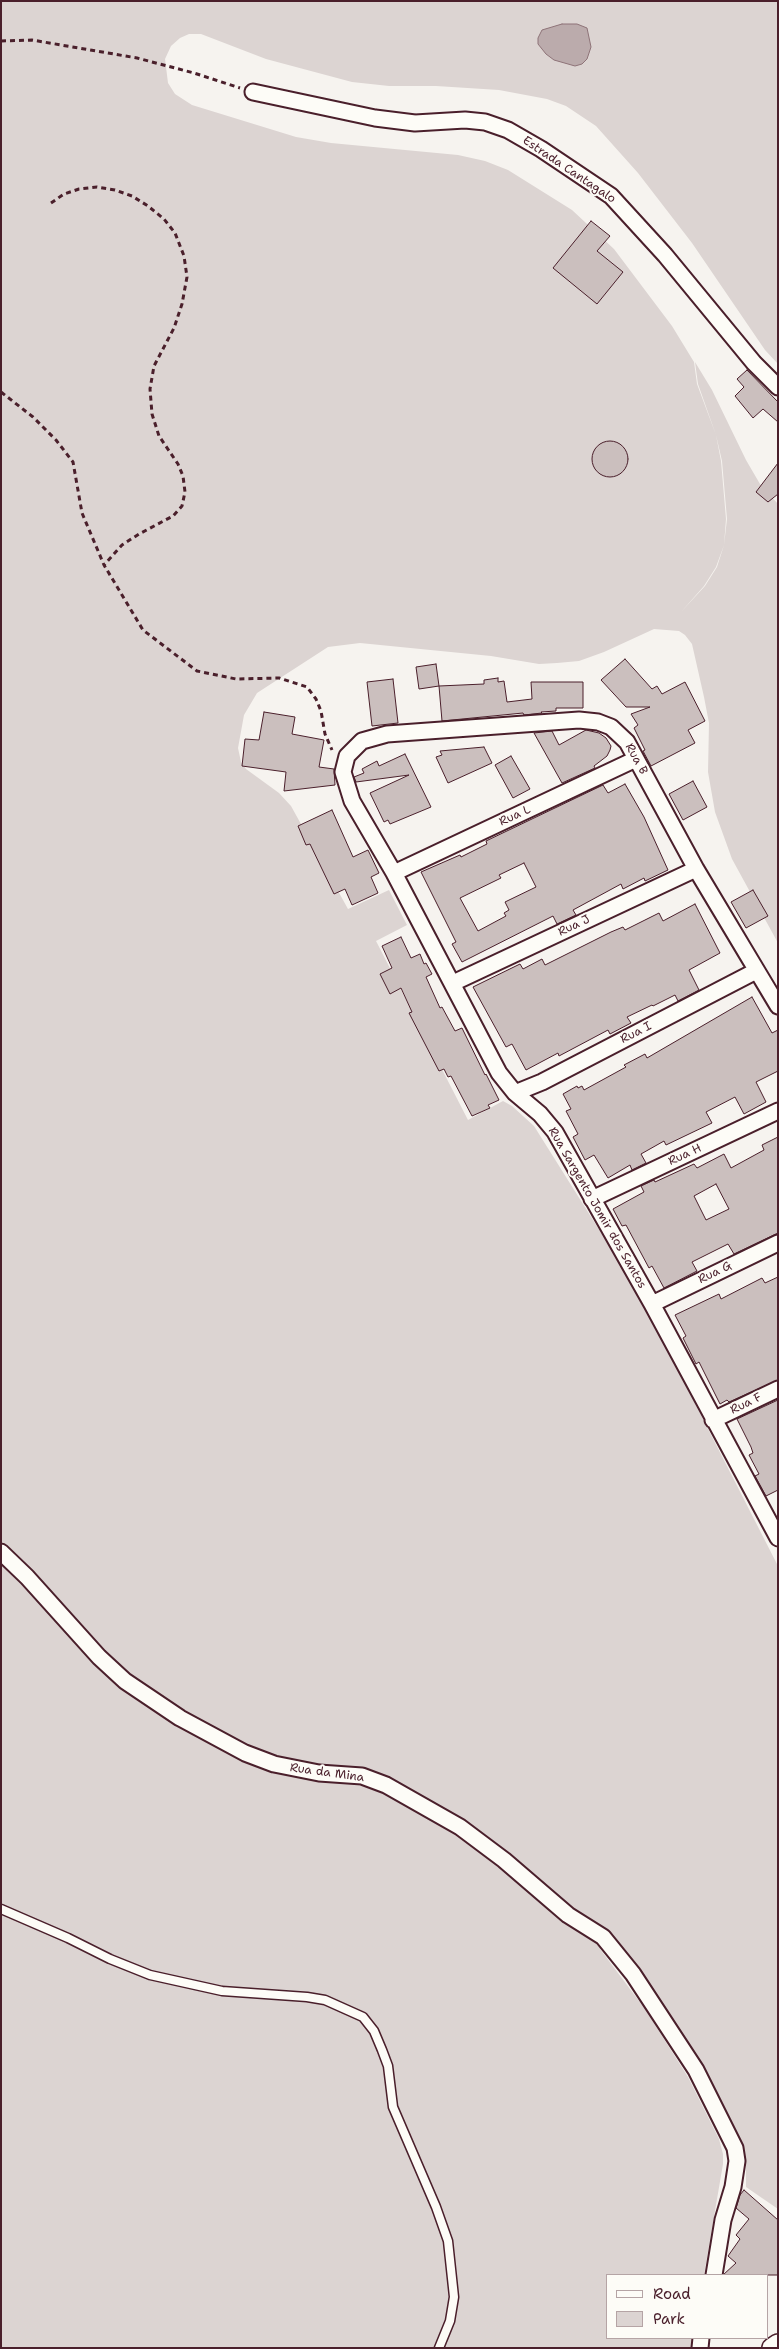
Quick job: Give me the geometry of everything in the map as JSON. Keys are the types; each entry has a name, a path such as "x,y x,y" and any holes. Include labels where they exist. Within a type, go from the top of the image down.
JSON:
{"street":[{"name":"Estrada Cantagalo","path":"253,92 375,118 416,123 465,120 485,122 508,130 541,149 612,196 665,255 754,363 778,387"},
{"name":"Rua B","path":"346,761 362,741 387,734 580,720 598,722 611,727 623,737 696,869 778,1006"},
{"name":"Rua L","path":"394,873 636,759"},
{"name":"Rua Sargento Jomir dos Santos","path":"346,761 344,778 352,801 394,873 500,1073 515,1094 529,1104 548,1123 652,1304 713,1420 776,1532"},
{"name":"Rua J","path":"452,983 696,869"},
{"name":"Rua I","path":"515,1094 542,1082 756,971"},
{"name":"Rua H","path":"592,1199 778,1111"},
{"name":"Rua G","path":"652,1304 778,1242"},
{"name":"Rua F","path":"713,1420 778,1389"},
{"name":"Rua da Mina","path":"1,1552 27,1577 99,1657 126,1681 180,1718 245,1753 274,1764 311,1772 362,1776 386,1785 460,1827 504,1860 568,1915 604,1937 633,1974 696,2070 735,2148 736,2162 733,2187 724,2220 714,2274"},
{"path":"772,2348 778,2344"}],"lane":[{"path":"1,1910 150,1975 222,1991 325,2000 363,2017 374,2032 382,2050 388,2066 393,2107 436,2207 448,2241 454,2296 450,2321 439,2348"}],"path":[{"path":"1,41 32,40 137,58 194,73 253,92"},
{"path":"51,203 64,194 79,189 97,187 115,190 132,196 164,219 175,233 184,256 187,277 182,304 174,328 154,366 150,389 152,414 159,436 178,464 183,476 185,492 182,506 173,516 139,534 122,546 104,565"},
{"path":"1,392 33,417 56,440 73,462 82,513 104,565 144,630 197,671 236,680 279,678 307,687 321,710 325,734 331,748 346,761"}],"green space":[{"path":"1,1 778,1 778,364 765,350 692,243 638,173 596,126 566,106 547,99 499,90 436,86 389,86 352,82 266,59 201,34 189,34 180,38 171,46 165,59 168,83 175,94 192,105 296,137 331,143 458,155 485,161 508,170 572,210 614,249 672,326 694,362 697,384 716,435 698,384 695,362 712,390 746,460 760,484 778,504 778,943 732,859 715,812 708,772 709,723 704,697 692,644 679,631 654,629 604,652 579,661 539,664 491,656 360,643 328,647 257,693 244,715 238,748 241,762 246,769 279,793 291,806 348,909 389,890 407,925 376,941 468,1120 503,1101 512,1106 534,1126 620,1263 683,1380 778,1566 778,2209 746,2187 746,2165 741,2145 703,2069 613,1941 600,1949 645,2009 688,2077 719,2139 723,2154 723,2164 704,2274 606,2274 606,2339 693,2339 691,2348 1,2348","holes":["716,435 722,461 727,519 724,545 726,519 721,461","724,545 717,567 705,586 681,612 704,586 716,567"]}],"shaded area":[{"path":"562,24 577,24 587,28 591,47 587,59 582,64 575,66 554,60 538,44 538,38 542,30"}],"building":[{"path":"591,221 610,236 597,251 623,272 597,304 553,268"},
{"path":"747,370 778,402 778,422 763,409 753,418 735,396 744,387 737,379"},
{"path":"610,441 622,447 628,459 622,471 610,477 598,471 592,459 598,447"},
{"path":"778,463 778,494 768,502 756,492"},
{"path":"625,659 652,689 657,686 662,694 685,682 705,721 688,730 695,743 651,766 634,728 638,725 631,714 650,707 626,707 601,680"},
{"path":"436,664 439,686 419,689 416,667"},
{"path":"498,678 498,682 504,681 507,702 532,699 531,682 583,682 583,708 556,708 556,711 542,713 524,715 523,713 442,721 439,686 484,684 484,680"},
{"path":"393,679 398,723 372,726 367,682"},
{"path":"264,712 295,717 292,734 324,740 319,767 334,769 335,785 284,791 286,772 242,766 245,739 259,740"},
{"path":"586,730 599,733 606,738 611,746 610,750 607,756 594,766 595,768 562,783 534,733 552,731 559,745"},
{"path":"484,747 492,763 448,783 436,757 442,755 440,751"},
{"path":"405,754 431,807 390,824 388,820 384,822 370,793 409,775 356,782 354,777 364,773 362,769 377,761 379,766"},
{"path":"511,756 530,789 513,798 495,765"},
{"path":"693,781 707,807 683,820 669,794"},
{"path":"625,784 644,817 668,870 645,881 644,878 623,889 621,884 573,910 576,915 557,924 553,916 462,962 452,944 456,942 421,872 460,855 461,857 487,844 486,841 603,785 608,793","holes":["524,863 536,887 505,902 509,910 504,913 506,916 478,931 460,898 501,878 499,875"]},
{"path":"332,810 353,857 368,850 379,873 371,877 378,893 352,905 345,889 334,894 310,844 306,845 298,826"},
{"path":"753,890 768,916 746,928 731,902"},
{"path":"695,904 720,953 689,970 699,990 678,1001 675,995 652,1005 627,1017 631,1023 610,1034 608,1030 559,1056 558,1053 526,1070 512,1044 506,1047 473,987 520,964 523,969 542,959 545,965 623,927 625,930 659,913 663,921"},
{"path":"401,937 411,958 420,954 424,964 426,963 432,974 426,977 440,1008 442,1007 455,1031 462,1028 486,1074 499,1100 488,1105 490,1108 472,1116 451,1076 448,1077 444,1069 439,1071 409,1013 412,1012 401,988 390,994 380,974 392,968 382,946"},
{"path":"752,997 772,1033 778,1030 778,1071 756,1082 766,1102 744,1114 735,1097 706,1112 712,1123 666,1145 664,1141 641,1154 646,1163 632,1170 630,1165 608,1178 594,1155 585,1160 573,1137 578,1134 566,1111 571,1109 563,1094 577,1086 578,1088 582,1086 584,1090 626,1067 624,1065 645,1054 647,1058"},
{"path":"778,1137 778,1233 734,1254 728,1244 692,1262 697,1271 664,1288 652,1266 649,1268 626,1225 622,1226 613,1209 644,1192 641,1186 654,1180 655,1182 694,1164 697,1168 724,1154 731,1168 764,1150 762,1145","holes":["716,1184 729,1209 706,1220 694,1196"]},
{"path":"778,1277 778,1380 729,1402 727,1400 720,1404 699,1362 696,1364 683,1338 686,1336 675,1315 719,1294 721,1299 762,1278 765,1283"},
{"path":"778,1400 778,1490 766,1496 755,1476 759,1474 749,1455 753,1453 737,1419"},
{"path":"744,2190 778,2220 778,2275 724,2274 736,2263 728,2256 740,2239 736,2235 749,2219 736,2208 740,2195"}]}
